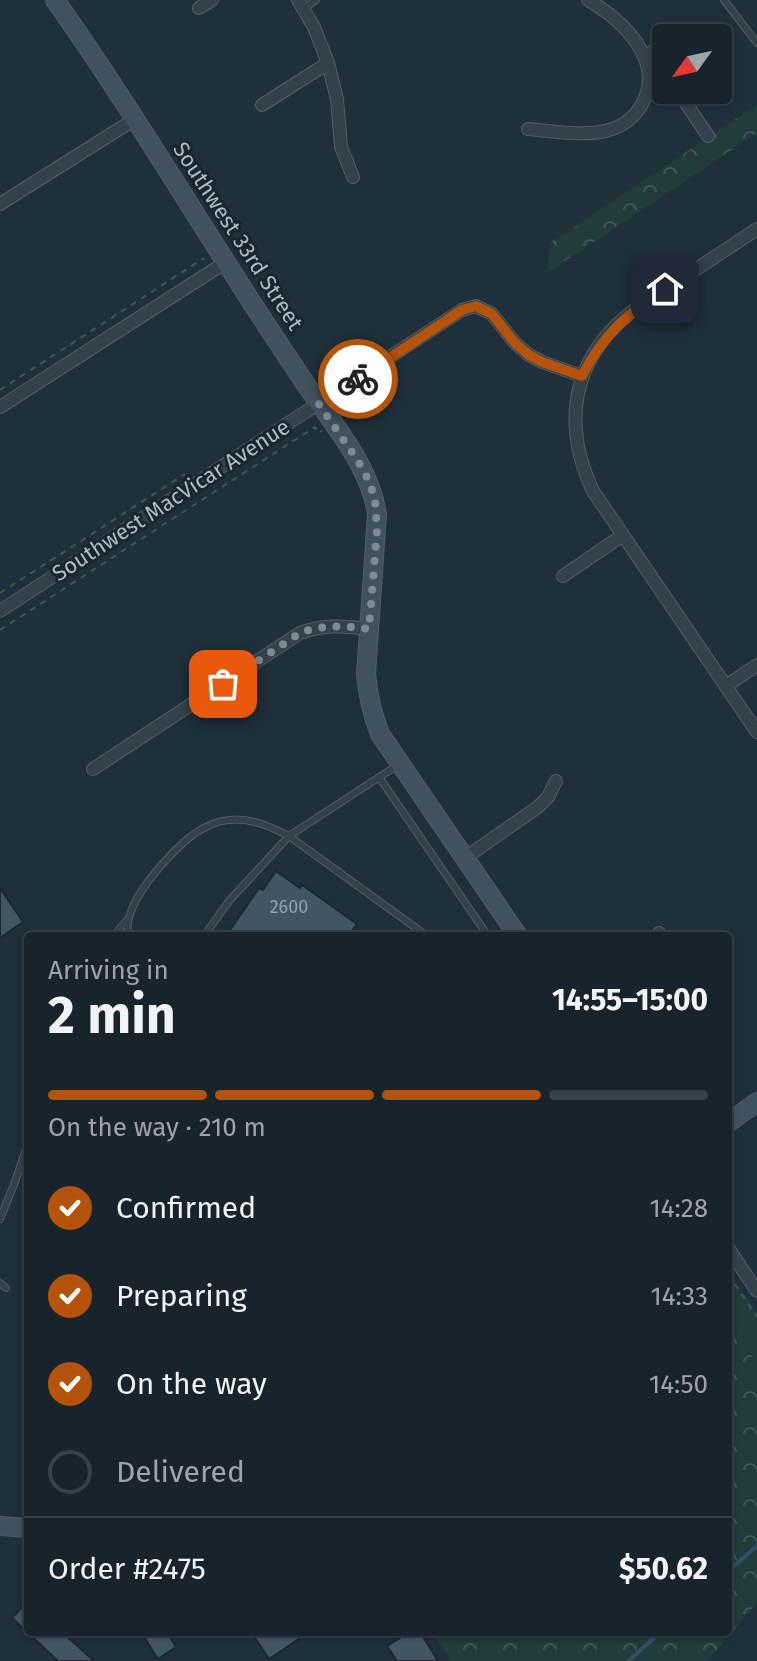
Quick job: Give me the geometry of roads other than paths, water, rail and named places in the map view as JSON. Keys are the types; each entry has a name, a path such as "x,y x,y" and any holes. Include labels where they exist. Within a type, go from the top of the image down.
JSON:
{"street":[{"name":"Southwest 33rd Street","path":"55,0 369,481 375,499 377,531 366,674 380,734 465,858 509,932"},
{"path":"199,8 212,0"},
{"path":"528,129 593,133 610,130 630,119 647,91 649,77 639,45 620,23 588,0"},
{"path":"301,4 328,63 337,99 341,147 353,177"},
{"path":"645,57 652,52"},
{"path":"262,105 328,63"},
{"path":"686,104 708,136"},
{"path":"0,204 135,119"},
{"path":"757,229 628,315 605,338 582,376 574,416 579,457 593,491 757,732"},
{"path":"0,407 226,262"},
{"name":"Southwest MacVicar Avenue","path":"0,611 462,310 476,306 492,314 529,355 582,376"},
{"path":"563,576 623,535"},
{"path":"93,769 300,633 329,625 369,629"},
{"path":"726,686 757,665"},
{"path":"465,858 538,807 548,797 556,781"},
{"path":"732,1120 757,1102"},
{"path":"732,1254 757,1291"},
{"path":"0,1526 24,1528"}],"lane":[{"path":"301,4 316,0"},
{"path":"724,0 757,43"},
{"path":"207,932 229,901 289,836 401,763"},
{"path":"379,777 485,932"},
{"path":"117,932 149,881 196,833 228,820 245,820 272,827 289,836 421,932"},
{"path":"128,919 128,932"},
{"path":"0,1219 24,1155"}],"waterway":[{"path":"732,1568 757,1546"},
{"path":"629,1661 656,1636"}]}
